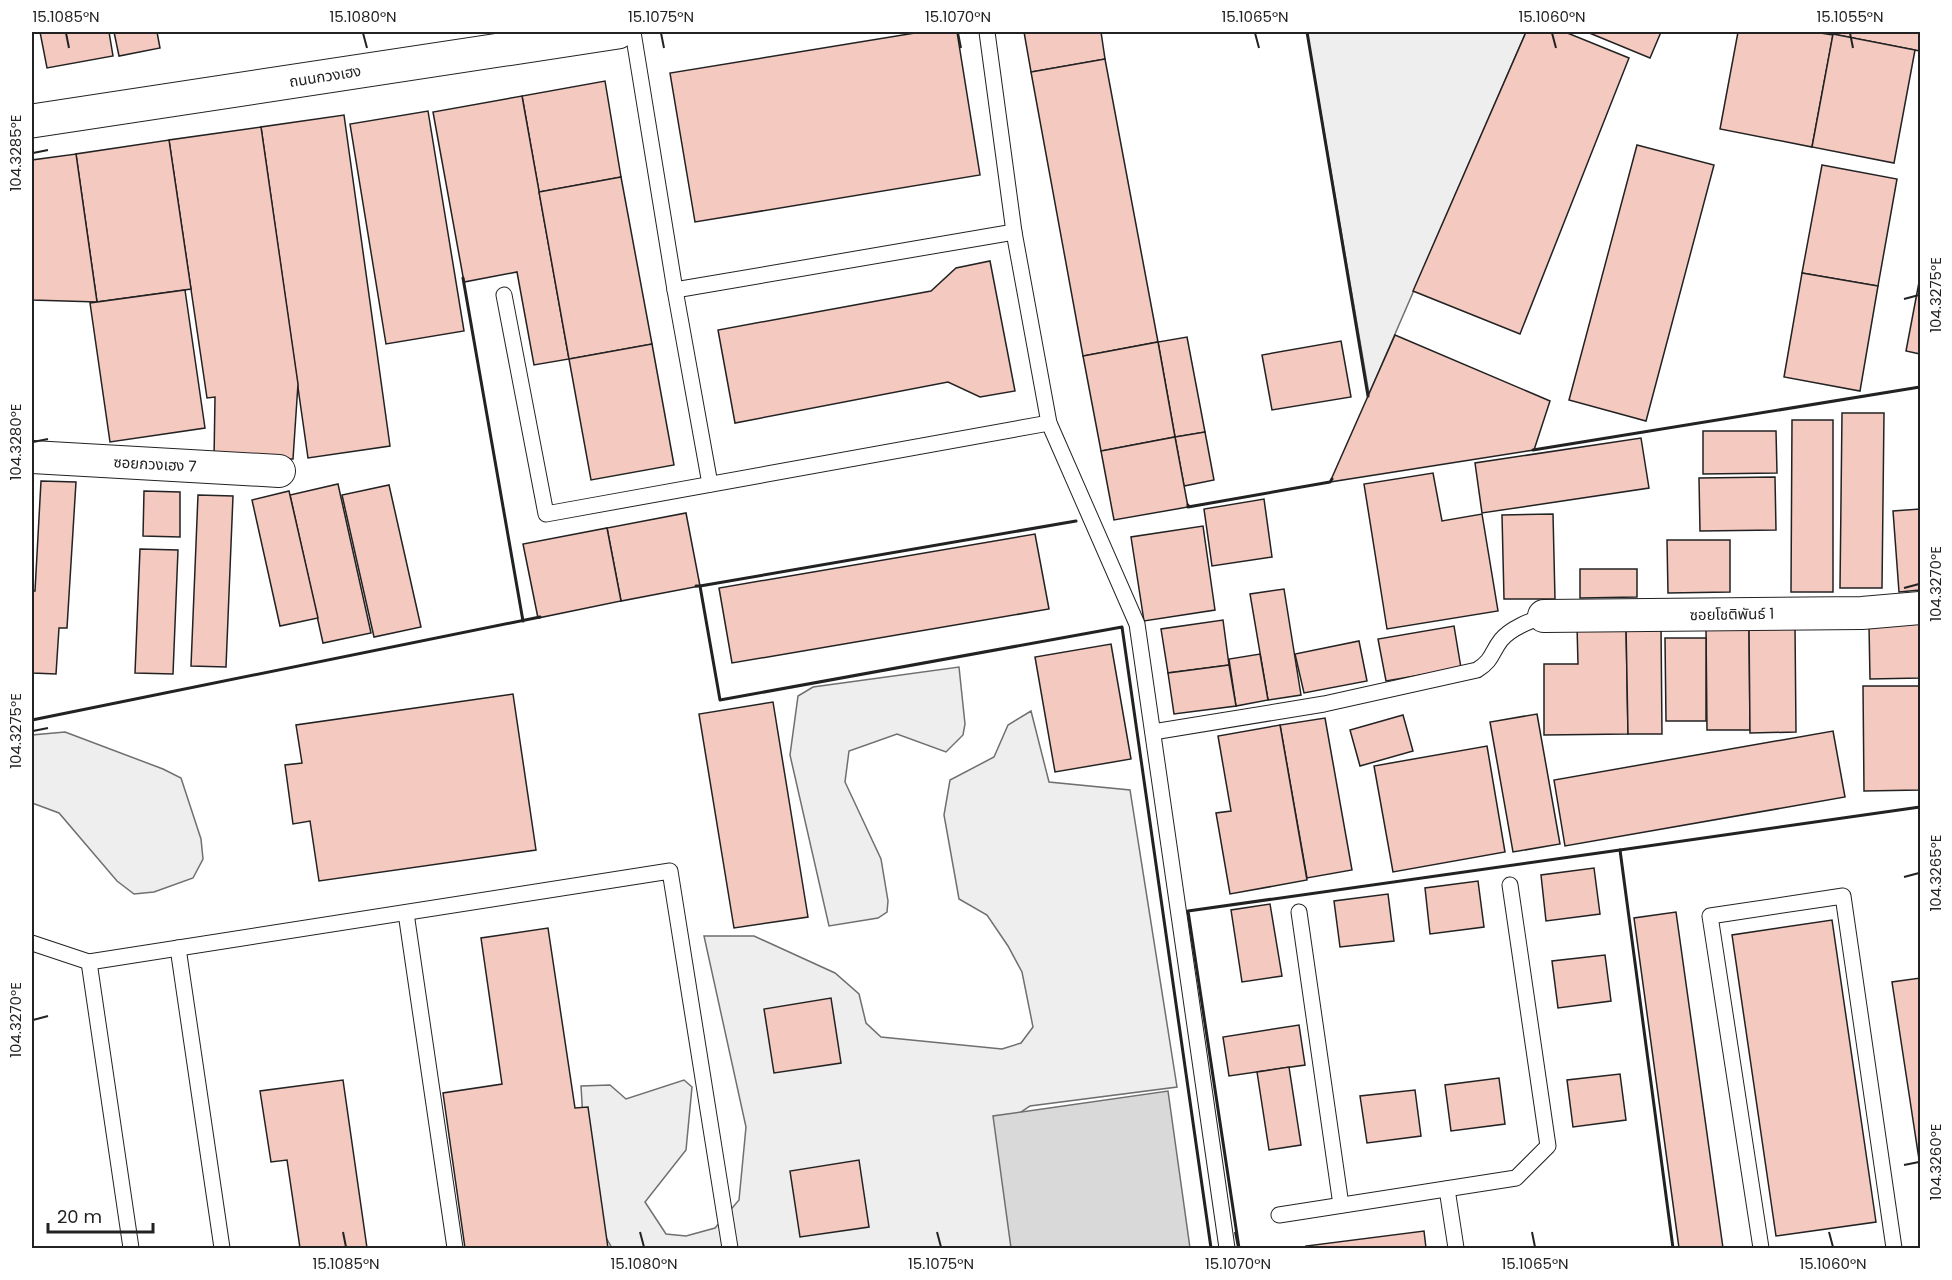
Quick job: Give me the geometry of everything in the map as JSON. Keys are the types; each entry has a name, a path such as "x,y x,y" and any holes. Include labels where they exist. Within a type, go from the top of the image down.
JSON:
{"street":[{"name":"ถนนกวงเฮง","path":"32,121 618,32"},
{"name":"ซอยกวงเฮง 7","path":"32,457 279,471"},
{"name":"ซอยโชติพันธ์ 1","path":"1544,615 1862,613 1920,608"}],"lane":[{"path":"633,32 675,290 710,484"},
{"path":"987,32 1014,232 1049,423 1137,624 1227,1248"},
{"path":"675,290 1014,232"},
{"path":"504,294 546,514 1049,423"},
{"path":"1153,732 1324,704 1477,670 1488,663 1502,638 1525,623 1544,615"},
{"path":"32,943 89,962 670,871 730,1248"},
{"path":"1280,1215 1516,1178 1548,1146 1510,885"},
{"path":"1761,1248 1710,916 1843,896 1893,1248"},
{"path":"1299,912 1341,1205"},
{"path":"406,913 455,1248"},
{"path":"178,948 222,1248"},
{"path":"89,962 131,1248"},
{"path":"1447,1189 1455,1248"}],"shaded area":[{"path":"1307,32 1526,32 1369,394"},
{"path":"959,667 965,724 963,735 946,752 897,734 849,751 845,782 881,859 888,901 887,912 878,918 829,926 790,755 798,696 813,687"},
{"path":"1031,711 1049,782 1130,790 1177,1087 1030,1106 1005,1123 1035,1248 612,1248 588,1206 581,1086 610,1085 626,1099 684,1080 692,1087 686,1150 645,1202 666,1234 686,1236 715,1228 739,1200 746,1127 704,936 754,936 835,973 859,994 866,1023 881,1037 1002,1049 1021,1043 1033,1027 1022,972 987,915 959,899 944,815 950,780 994,757 1008,725"},
{"path":"65,732 181,778 201,839 203,859 193,878 154,892 134,894 117,881 59,813 32,803 32,735"},
{"path":"1168,1091 1190,1248 1011,1248 993,1116"}],"building":[{"path":"40,32 109,32 113,56 47,68"},
{"path":"114,32 157,32 160,48 119,56"},
{"path":"921,32 957,32 980,175 695,222 670,73"},
{"path":"1024,32 1101,32 1105,59 1031,72"},
{"path":"1526,32 1565,32 1629,58 1520,334 1413,291"},
{"path":"1587,32 1661,32 1650,58"},
{"path":"1738,32 1814,32 1833,35 1812,147 1720,129"},
{"path":"1822,32 1920,32 1920,51"},
{"path":"1833,34 1915,50 1894,163 1812,147"},
{"path":"1105,59 1158,342 1083,356 1031,72"},
{"path":"605,81 621,177 539,192 522,96"},
{"path":"522,96 569,359 534,365 517,272 464,282 433,112"},
{"path":"428,111 464,331 386,344 350,124"},
{"path":"344,115 390,446 308,458 261,127"},
{"path":"261,127 298,384 293,459 214,459 215,397 207,398 169,140"},
{"path":"169,140 191,289 97,302 76,154"},
{"path":"1637,145 1714,165 1646,421 1569,400"},
{"path":"76,154 97,302 32,300 32,160"},
{"path":"1822,165 1897,179 1878,286 1802,273"},
{"path":"621,177 652,344 569,359 539,192"},
{"path":"990,261 1015,391 980,397 948,382 735,423 718,330 931,291 956,268"},
{"path":"1802,273 1878,286 1860,391 1784,377"},
{"path":"1920,277 1920,354 1906,351"},
{"path":"185,290 205,428 110,442 90,303"},
{"path":"1395,335 1550,401 1534,450 1330,482"},
{"path":"1187,337 1205,432 1175,437 1158,342"},
{"path":"1341,341 1351,397 1272,410 1262,355"},
{"path":"1158,342 1175,437 1101,451 1083,356"},
{"path":"652,344 674,465 591,480 569,359"},
{"path":"1842,413 1884,413 1882,588 1840,588"},
{"path":"1792,420 1833,420 1833,592 1791,592"},
{"path":"1703,431 1776,431 1777,473 1703,474"},
{"path":"1205,432 1214,480 1184,486 1175,437"},
{"path":"1175,437 1188,507 1114,520 1101,451"},
{"path":"1641,438 1649,488 1482,513 1475,463"},
{"path":"1433,473 1442,521 1482,514 1498,611 1387,629 1364,484"},
{"path":"1775,477 1776,530 1700,531 1699,478"},
{"path":"41,481 76,482 67,628 59,628 56,674 32,673 32,591 35,591"},
{"path":"338,484 371,633 323,643 290,495"},
{"path":"389,485 421,627 374,637 342,495"},
{"path":"144,491 180,492 180,537 143,536"},
{"path":"289,491 318,618 280,626 252,500"},
{"path":"198,495 233,496 226,667 191,666"},
{"path":"1264,499 1272,557 1212,566 1204,509"},
{"path":"1920,509 1920,590 1899,592 1893,511"},
{"path":"686,513 700,586 621,601 607,528"},
{"path":"1553,514 1555,599 1504,599 1502,515"},
{"path":"1203,526 1215,610 1144,621 1131,537"},
{"path":"607,528 621,601 538,618 523,544"},
{"path":"1035,534 1049,609 732,663 719,588"},
{"path":"1667,540 1730,540 1730,592 1668,593"},
{"path":"140,549 178,550 173,674 135,673"},
{"path":"1580,569 1637,569 1637,597 1580,598"},
{"path":"1284,589 1301,695 1268,700 1250,594"},
{"path":"1223,620 1229,665 1168,673 1161,629"},
{"path":"1920,624 1920,678 1870,679 1869,625"},
{"path":"1626,625 1628,734 1544,735 1544,664 1578,664 1577,626"},
{"path":"1626,625 1661,625 1662,734 1628,734"},
{"path":"1454,626 1461,668 1386,681 1378,639"},
{"path":"1749,626 1750,730 1707,730 1706,627"},
{"path":"1749,626 1795,626 1796,732 1750,733"},
{"path":"1665,638 1706,638 1706,721 1666,721"},
{"path":"1359,641 1367,681 1304,693 1295,654"},
{"path":"1111,644 1131,759 1055,772 1035,657"},
{"path":"1260,654 1268,700 1236,706 1229,659"},
{"path":"1229,665 1236,706 1174,714 1168,673"},
{"path":"1863,686 1920,686 1920,790 1864,791"},
{"path":"513,694 536,850 319,881 310,821 293,824 285,765 302,763 296,725"},
{"path":"773,702 808,917 734,928 699,714"},
{"path":"1537,714 1560,844 1513,852 1490,722"},
{"path":"1403,715 1413,751 1360,766 1350,730"},
{"path":"1325,718 1352,870 1307,878 1280,725"},
{"path":"1280,725 1307,880 1230,894 1216,813 1231,811 1218,736"},
{"path":"1833,731 1845,797 1565,846 1554,780"},
{"path":"1487,746 1505,852 1393,872 1374,766"},
{"path":"1594,868 1600,914 1546,921 1541,875"},
{"path":"1478,881 1484,927 1430,934 1425,888"},
{"path":"1388,894 1394,941 1340,947 1334,901"},
{"path":"1270,904 1282,976 1242,982 1231,910"},
{"path":"1676,912 1723,1248 1679,1248 1634,918"},
{"path":"1832,920 1876,1222 1776,1236 1732,935"},
{"path":"548,928 575,1108 588,1107 608,1248 465,1248 443,1093 502,1084 481,938"},
{"path":"1605,955 1611,1001 1558,1008 1552,961"},
{"path":"1920,978 1920,1166 1892,982"},
{"path":"831,998 841,1063 774,1073 764,1009"},
{"path":"1299,1025 1305,1065 1229,1076 1223,1037"},
{"path":"1289,1067 1301,1145 1269,1150 1257,1072"},
{"path":"1620,1074 1626,1120 1573,1127 1567,1080"},
{"path":"1499,1078 1505,1124 1451,1131 1445,1085"},
{"path":"343,1080 367,1248 300,1248 287,1160 271,1162 260,1091"},
{"path":"1415,1090 1421,1136 1367,1143 1360,1096"},
{"path":"859,1160 869,1227 800,1237 790,1171"},
{"path":"1424,1231 1426,1248 1307,1248 1306,1246"}],"wall":[{"path":"1307,32 1368,396"},
{"path":"463,278 523,621"},
{"path":"1533,450 1920,387"},
{"path":"1188,505 1188,507 1330,482 1332,479"},
{"path":"700,586 1076,521"},
{"path":"696,586 700,586 720,700 1122,627 1211,1248"},
{"path":"32,720 540,617"},
{"path":"1620,850 1920,807"},
{"path":"1239,1248 1188,911 1620,850 1673,1248"}]}
